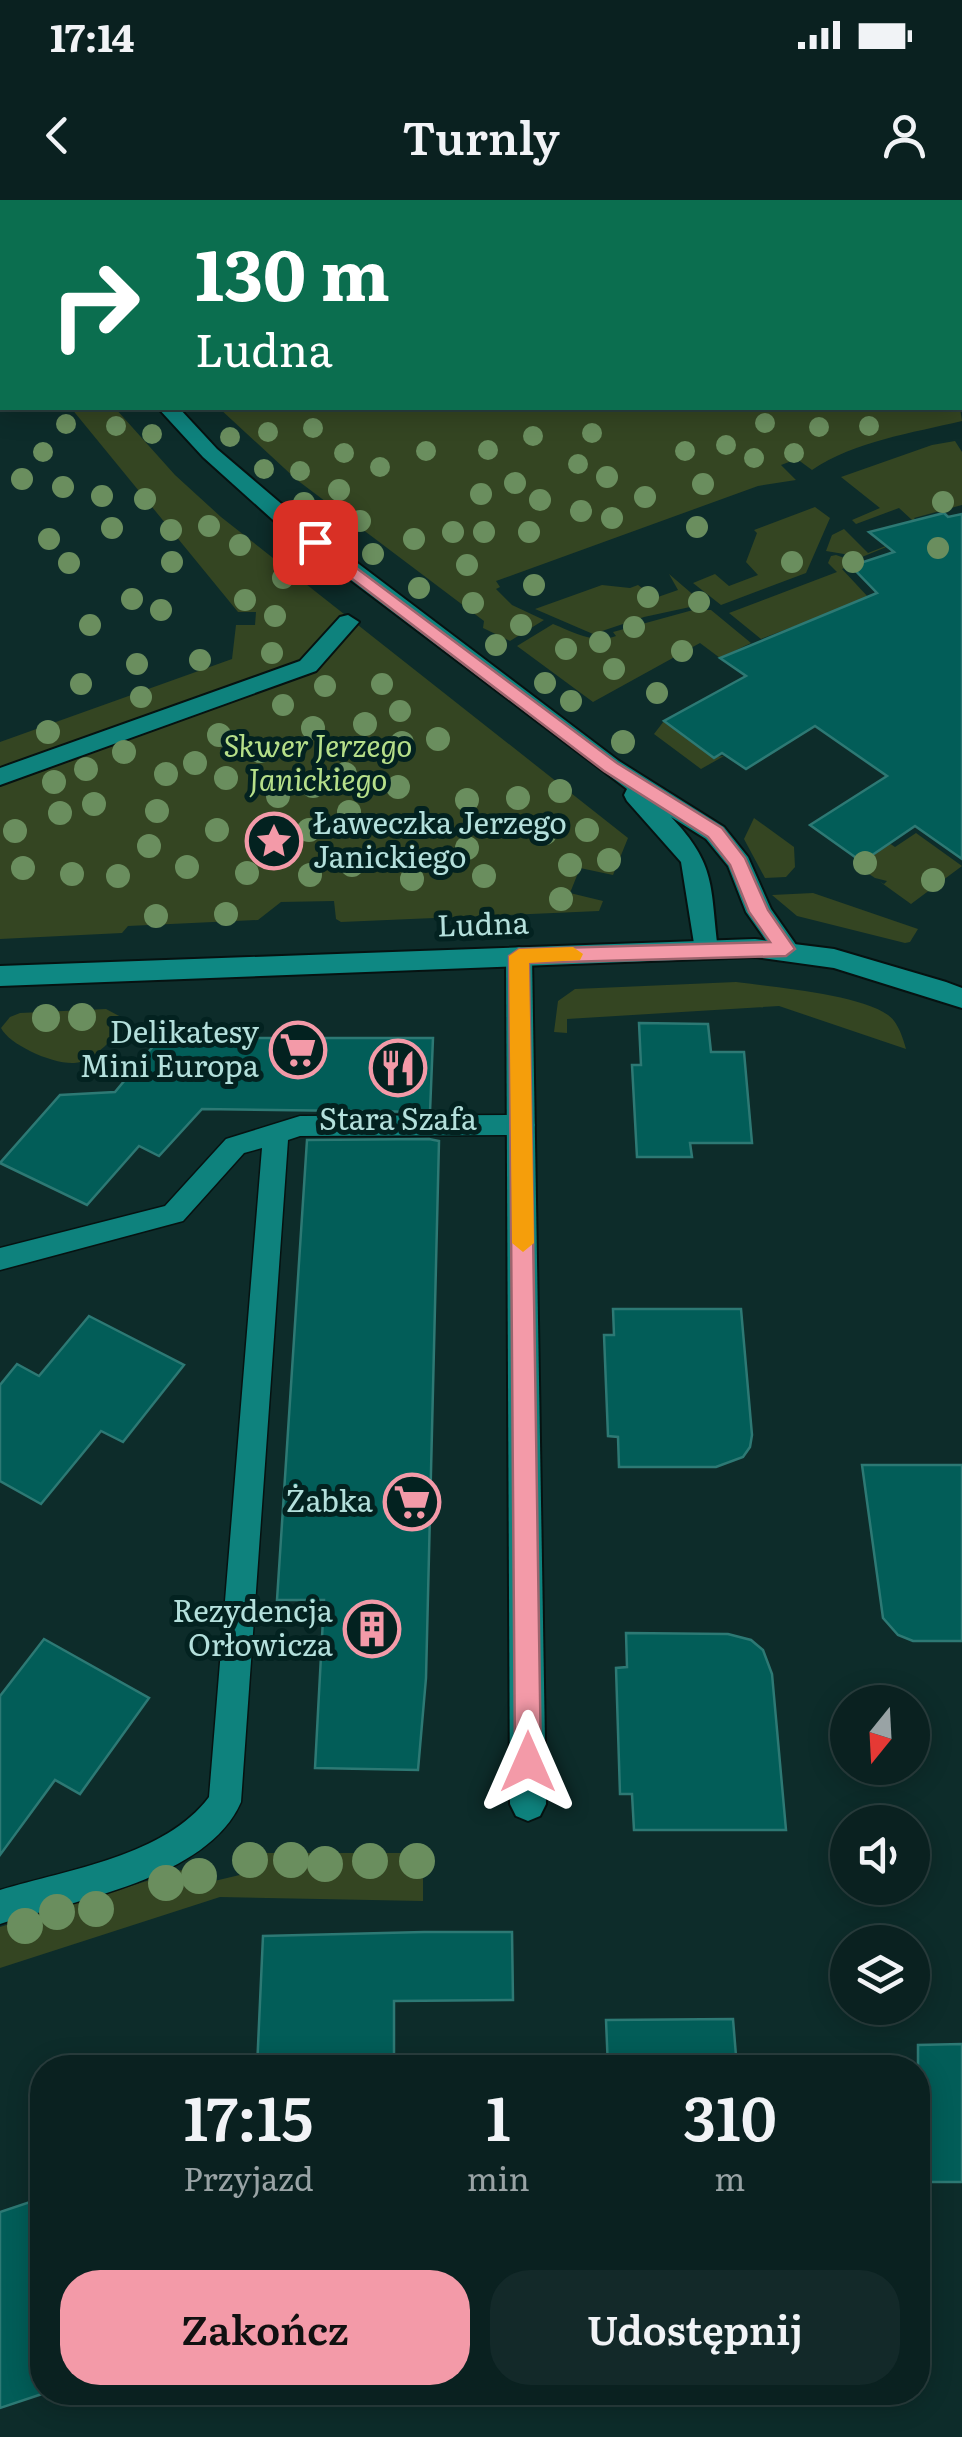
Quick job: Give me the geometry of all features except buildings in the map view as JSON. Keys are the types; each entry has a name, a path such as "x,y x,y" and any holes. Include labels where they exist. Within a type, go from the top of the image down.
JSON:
{"street":[{"path":"170,410 210,453 290,524 610,767 722,839 738,862 759,912 786,949"},
{"path":"0,777 308,666 348,622"},
{"path":"610,767 687,849 694,862 705,949"},
{"name":"Ludna","path":"0,976 786,949 844,960 962,998"},
{"path":"519,956 528,1804"}],"lane":[{"path":"0,1259 174,1214 235,1146 300,1126 522,1125"},
{"path":"0,1907 170,1854 205,1829 225,1802 276,1133"}],"green space":[{"name":"Skwer Jerzego Janickiego","path":"73,410 117,410 175,475 221,517 628,838 613,875 580,868 570,893 603,901 599,911 341,922 336,919 334,901 281,902 258,920 128,926 122,933 0,939 0,742 232,659 236,625 255,625 256,612 238,612"},
{"path":"221,410 960,410 962,421 865,445 812,470 797,459 781,465 796,480 758,486 496,581 500,587 496,589 512,605 544,620 510,641 483,628 484,621 297,480"},
{"path":"955,441 962,452 962,505 914,518 925,531 862,557 826,551 832,535 844,529 868,553 924,531 899,508 856,524 852,520 880,508 841,477 932,445"},
{"path":"815,507 830,518 806,573 721,605 693,583 715,574 729,586 758,575 746,562 757,533 754,530"},
{"path":"836,555 859,563 842,569 869,598 761,639 729,613 837,572 828,563"},
{"path":"669,574 704,604 644,617 593,634 535,609 602,585 638,585 655,598 678,590"},
{"path":"693,610 711,610 751,643 720,658 700,643 593,702 517,646 553,624 600,639"},
{"path":"664,721 714,757 724,756 701,769 654,734"},
{"path":"754,818 794,847 795,867 786,877 765,878 744,839"},
{"path":"916,833 962,866 911,904 879,881 887,881 860,868 862,862 889,843 895,847"},
{"path":"813,893 918,929 905,943 797,916 772,895"},
{"path":"736,982 815,992 875,1008 895,1022 906,1049 779,1006 567,1019 567,1033 554,1032 558,1001 575,989"},
{"path":"106,1009 121,1017 119,1028 101,1049 80,1062 60,1062 36,1054 14,1042 1,1028 10,1017 20,1013"},
{"path":"423,1853 423,1901 220,1897 0,1968 0,1927 201,1864 206,1883 248,1873 246,1854"}],"slow traffic":[{"path":"523,1243 519,956 573,954"}],"place":[{"name":"Ławeczka Jerzego Janickiego","path":"274,841"},
{"name":"Delikatesy Mini Europa","path":"298,1050"},
{"name":"Stara Szafa","path":"398,1068"},
{"name":"Żabka","path":"412,1502"},
{"name":"Rezydencja Orłowicza","path":"372,1629"}],"route":[{"path":"315,542 610,767 715,832 738,862 769,929 786,949 519,956 528,1762"}]}
